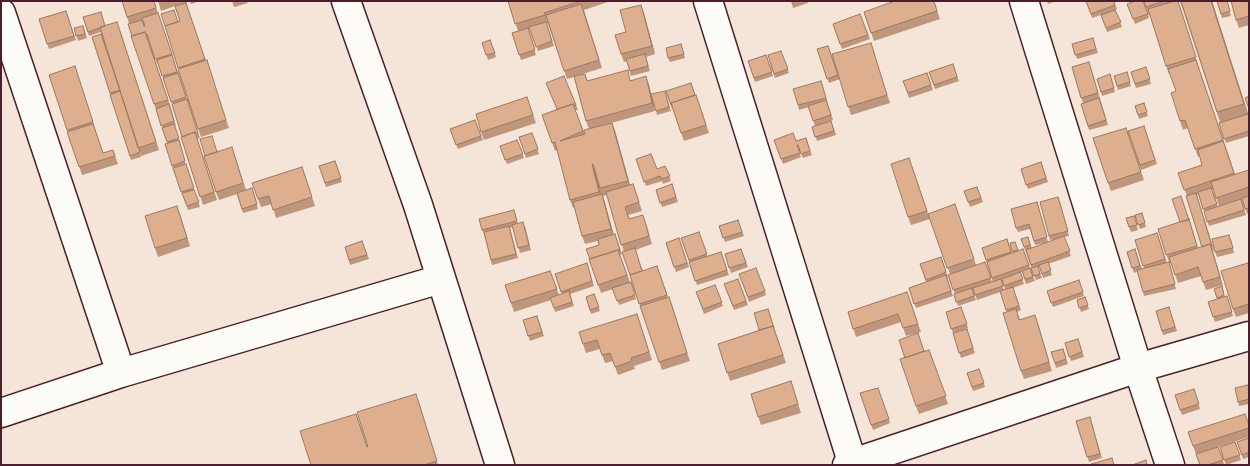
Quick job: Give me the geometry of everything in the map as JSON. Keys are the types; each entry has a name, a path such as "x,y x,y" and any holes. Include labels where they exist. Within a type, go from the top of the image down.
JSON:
{"street":[{"path":"346,1 418,205 500,465"},
{"path":"708,1 851,464 1138,368 1249,336"},
{"path":"1024,1 1170,465"},
{"path":"1,13 121,373"},
{"path":"1,413 121,373 441,279"}],"building":[{"path":"122,1 154,1 156,8 127,17"},
{"path":"508,1 581,1 515,24"},
{"path":"895,1 934,1 937,11 871,33 864,12"},
{"path":"1086,1 1114,1 1115,5 1091,14"},
{"path":"1143,1 1148,14 1133,19 1127,4"},
{"path":"1144,1 1165,1 1146,7"},
{"path":"1178,1 1196,57 1166,66 1148,9"},
{"path":"1181,1 1211,1 1244,104 1217,112"},
{"path":"1217,1 1227,1 1230,11 1221,14"},
{"path":"1231,1 1249,1 1249,16 1236,20"},
{"path":"186,3 205,59 178,68 165,26 180,21 175,6"},
{"path":"581,4 599,60 564,71 546,15"},
{"path":"641,5 652,46 621,54 615,35 626,32 620,10"},
{"path":"174,10 178,22 165,26 161,14"},
{"path":"1115,10 1121,22 1106,28 1101,15"},
{"path":"66,11 74,36 47,44 39,19"},
{"path":"101,12 105,26 88,32 83,17"},
{"path":"158,13 172,54 155,59 147,34 145,32 132,36 128,24 142,20 145,26 142,18"},
{"path":"860,14 868,35 840,44 833,24"},
{"path":"117,22 156,142 138,148 100,27"},
{"path":"546,22 552,41 536,47 529,27"},
{"path":"83,26 85,34 76,36 74,28"},
{"path":"528,28 535,50 519,55 512,33"},
{"path":"145,32 168,100 154,104 131,36"},
{"path":"101,34 120,90 110,93 92,37"},
{"path":"1093,38 1096,49 1075,55 1072,44"},
{"path":"490,40 495,53 486,55 482,43"},
{"path":"871,43 887,95 848,107 832,54"},
{"path":"681,44 684,54 668,58 666,48"},
{"path":"828,46 838,75 827,79 817,49"},
{"path":"781,51 788,69 774,74 768,55"},
{"path":"645,54 648,66 630,71 626,59"},
{"path":"172,55 177,72 162,76 157,60"},
{"path":"766,55 772,72 754,78 748,61"},
{"path":"207,60 226,120 198,129 178,69"},
{"path":"1196,60 1223,140 1195,149 1185,120 1180,121 1171,93 1176,91 1168,69"},
{"path":"1089,62 1098,93 1081,98 1072,67"},
{"path":"953,64 957,77 934,85 929,72"},
{"path":"75,66 93,122 67,130 49,75"},
{"path":"1146,67 1150,79 1135,84 1131,72"},
{"path":"628,70 630,81 646,76 652,103 586,121 574,76 585,74 587,81"},
{"path":"1127,72 1130,82 1117,86 1114,76"},
{"path":"178,73 186,97 171,102 163,78"},
{"path":"927,73 931,85 908,93 903,81"},
{"path":"1110,74 1114,88 1101,92 1097,79"},
{"path":"564,76 576,105 574,106 573,104 557,109 546,83"},
{"path":"821,81 826,98 798,105 793,89"},
{"path":"691,83 695,95 671,103 671,105 666,91"},
{"path":"120,91 140,152 130,156 110,95"},
{"path":"665,91 669,107 656,111 651,94"},
{"path":"696,95 706,125 681,133 671,103"},
{"path":"1249,96 1249,109 1245,98"},
{"path":"527,97 533,115 481,132 476,114"},
{"path":"1099,98 1106,120 1088,126 1081,104"},
{"path":"187,99 198,133 195,134 195,132 182,137 172,104"},
{"path":"826,100 831,115 813,121 808,106"},
{"path":"1144,103 1147,112 1138,115 1135,106"},
{"path":"169,104 174,121 161,126 156,109"},
{"path":"573,104 583,131 560,141 585,134 584,130 612,123 628,181 600,188 592,164 599,192 570,200 555,142 552,143 542,115"},
{"path":"1248,114 1249,131 1224,139 1219,123"},
{"path":"475,120 481,136 456,145 450,129"},
{"path":"831,121 834,131 815,137 812,127"},
{"path":"93,124 103,153 113,150 115,156 79,167 67,132"},
{"path":"174,124 179,138 167,142 162,128"},
{"path":"1144,126 1155,160 1140,165 1128,131"},
{"path":"1126,128 1141,172 1108,183 1093,138"},
{"path":"195,132 214,192 200,197 181,137"},
{"path":"532,133 538,149 525,154 519,137"},
{"path":"793,133 796,141 806,138 810,151 801,154 797,145 800,153 781,159 774,140"},
{"path":"212,136 217,152 205,156 200,139"},
{"path":"179,140 185,161 172,166 165,144"},
{"path":"517,140 523,154 505,160 500,146"},
{"path":"1223,141 1234,173 1184,190 1178,173 1202,165 1198,150"},
{"path":"232,147 243,183 216,192 204,156"},
{"path":"651,154 657,169 665,166 670,176 662,179 660,176 644,182 636,159"},
{"path":"909,158 927,211 908,217 891,164"},
{"path":"335,161 341,178 325,183 319,166"},
{"path":"1041,162 1046,178 1026,185 1021,169"},
{"path":"186,164 194,188 181,192 173,168"},
{"path":"302,167 312,197 273,210 269,196 258,199 252,183"},
{"path":"1249,170 1249,187 1216,198 1211,182"},
{"path":"633,184 639,202 625,207 629,219 643,215 649,236 621,245 606,192"},
{"path":"672,184 676,197 660,203 656,190"},
{"path":"977,187 981,198 968,202 964,191"},
{"path":"252,188 257,204 242,209 237,193"},
{"path":"1211,188 1217,204 1203,209 1198,192"},
{"path":"194,190 199,202 187,206 182,193"},
{"path":"1196,193 1212,246 1210,244 1202,247 1186,196"},
{"path":"602,194 611,229 582,236 573,202"},
{"path":"1181,196 1189,220 1180,222 1172,199"},
{"path":"1249,196 1249,208 1245,209 1242,198"},
{"path":"1058,197 1068,231 1049,236 1040,202"},
{"path":"1241,199 1244,210 1207,222 1204,211"},
{"path":"1037,202 1047,237 1034,241 1029,224 1016,228 1011,209"},
{"path":"955,204 974,259 947,268 928,214"},
{"path":"177,206 187,238 155,248 145,216"},
{"path":"514,210 517,221 482,230 479,219"},
{"path":"1142,213 1145,223 1138,225 1135,215"},
{"path":"1134,216 1137,225 1129,227 1126,218"},
{"path":"1189,219 1197,246 1166,255 1158,229"},
{"path":"738,220 742,232 723,238 719,226"},
{"path":"523,222 529,245 518,248 512,225"},
{"path":"509,226 516,254 491,260 484,232"},
{"path":"699,232 707,254 689,260 681,238"},
{"path":"1157,233 1165,259 1143,266 1135,240"},
{"path":"615,234 620,250 590,259 586,249 599,245 598,239"},
{"path":"1229,235 1233,248 1215,252 1212,239"},
{"path":"1064,236 1070,251 1031,265 1026,250"},
{"path":"1028,237 1030,245 1024,247 1021,239"},
{"path":"679,238 687,263 674,267 666,243"},
{"path":"1007,239 1011,252 986,260 982,248"},
{"path":"362,241 367,255 349,260 345,247"},
{"path":"1015,242 1018,250 1012,251 1010,243"},
{"path":"1210,244 1220,277 1203,282 1198,267 1175,275 1169,257"},
{"path":"635,248 642,271 630,275 622,252"},
{"path":"741,249 746,263 729,268 725,254"},
{"path":"1023,249 1029,265 992,278 987,262"},
{"path":"1135,249 1140,266 1132,268 1127,252"},
{"path":"618,250 627,275 598,285 589,259"},
{"path":"721,252 727,270 695,281 689,262"},
{"path":"941,257 946,272 926,280 920,264"},
{"path":"985,262 991,278 953,290 948,275"},
{"path":"1048,262 1051,270 1042,274 1039,265"},
{"path":"1169,262 1175,284 1143,292 1137,270"},
{"path":"587,263 592,281 561,292 555,274"},
{"path":"1248,263 1249,304 1233,309 1221,271"},
{"path":"657,266 667,295 639,304 630,275"},
{"path":"1038,266 1040,274 1034,276 1031,268"},
{"path":"756,268 765,291 748,297 739,274"},
{"path":"1030,268 1033,277 1025,279 1022,271"},
{"path":"550,271 557,289 511,303 505,285"},
{"path":"1020,272 1023,279 1004,286 1002,279"},
{"path":"946,275 951,291 914,304 909,288"},
{"path":"738,279 746,301 733,306 724,284"},
{"path":"1001,279 1003,286 975,295 973,288"},
{"path":"1079,280 1083,292 1051,303 1047,291"},
{"path":"631,282 635,295 617,301 612,288"},
{"path":"715,285 722,302 703,309 696,292"},
{"path":"1222,286 1224,295 1217,298 1214,289"},
{"path":"1013,287 1019,306 1006,310 1000,291"},
{"path":"972,288 974,296 956,302 954,294"},
{"path":"569,291 572,302 554,308 550,298"},
{"path":"907,292 918,324 903,328 898,314 853,329 848,312"},
{"path":"594,294 599,307 590,310 586,297"},
{"path":"1227,296 1232,312 1213,317 1208,302"},
{"path":"669,297 687,353 659,362 640,306"},
{"path":"1085,297 1088,305 1079,308 1077,300"},
{"path":"961,307 967,324 951,329 946,312"},
{"path":"1169,307 1175,327 1162,331 1156,311"},
{"path":"768,309 774,328 773,326 759,330 754,313"},
{"path":"1016,309 1019,320 1035,315 1049,362 1021,371 1003,313"},
{"path":"637,314 649,352 631,358 632,361 615,367 610,353 602,355 597,340 583,344 579,332"},
{"path":"537,316 542,332 528,336 523,320"},
{"path":"773,326 783,355 727,373 718,344"},
{"path":"967,329 973,348 959,353 953,333"},
{"path":"918,333 924,351 905,358 899,340"},
{"path":"1078,339 1082,352 1069,357 1065,343"},
{"path":"1063,349 1066,359 1055,363 1051,352"},
{"path":"929,350 946,396 916,406 900,359"},
{"path":"979,369 984,383 972,387 967,373"},
{"path":"791,381 798,404 758,417 751,394"},
{"path":"1248,385 1249,399 1238,402 1235,388"},
{"path":"878,388 889,419 871,425 860,393"},
{"path":"1194,389 1199,404 1180,410 1175,395"},
{"path":"416,394 437,461 424,465 311,465 300,431 356,414 368,447 357,412"},
{"path":"1245,414 1249,428 1193,446 1188,432"},
{"path":"1090,417 1100,454 1087,457 1076,421"},
{"path":"1249,438 1249,452 1242,455 1237,442"},
{"path":"1235,442 1240,455 1224,460 1220,447"},
{"path":"1218,447 1223,460 1208,465 1200,465 1196,454"},
{"path":"1112,458 1114,465 1091,464"},
{"path":"1146,460 1147,465 1132,465"}]}
